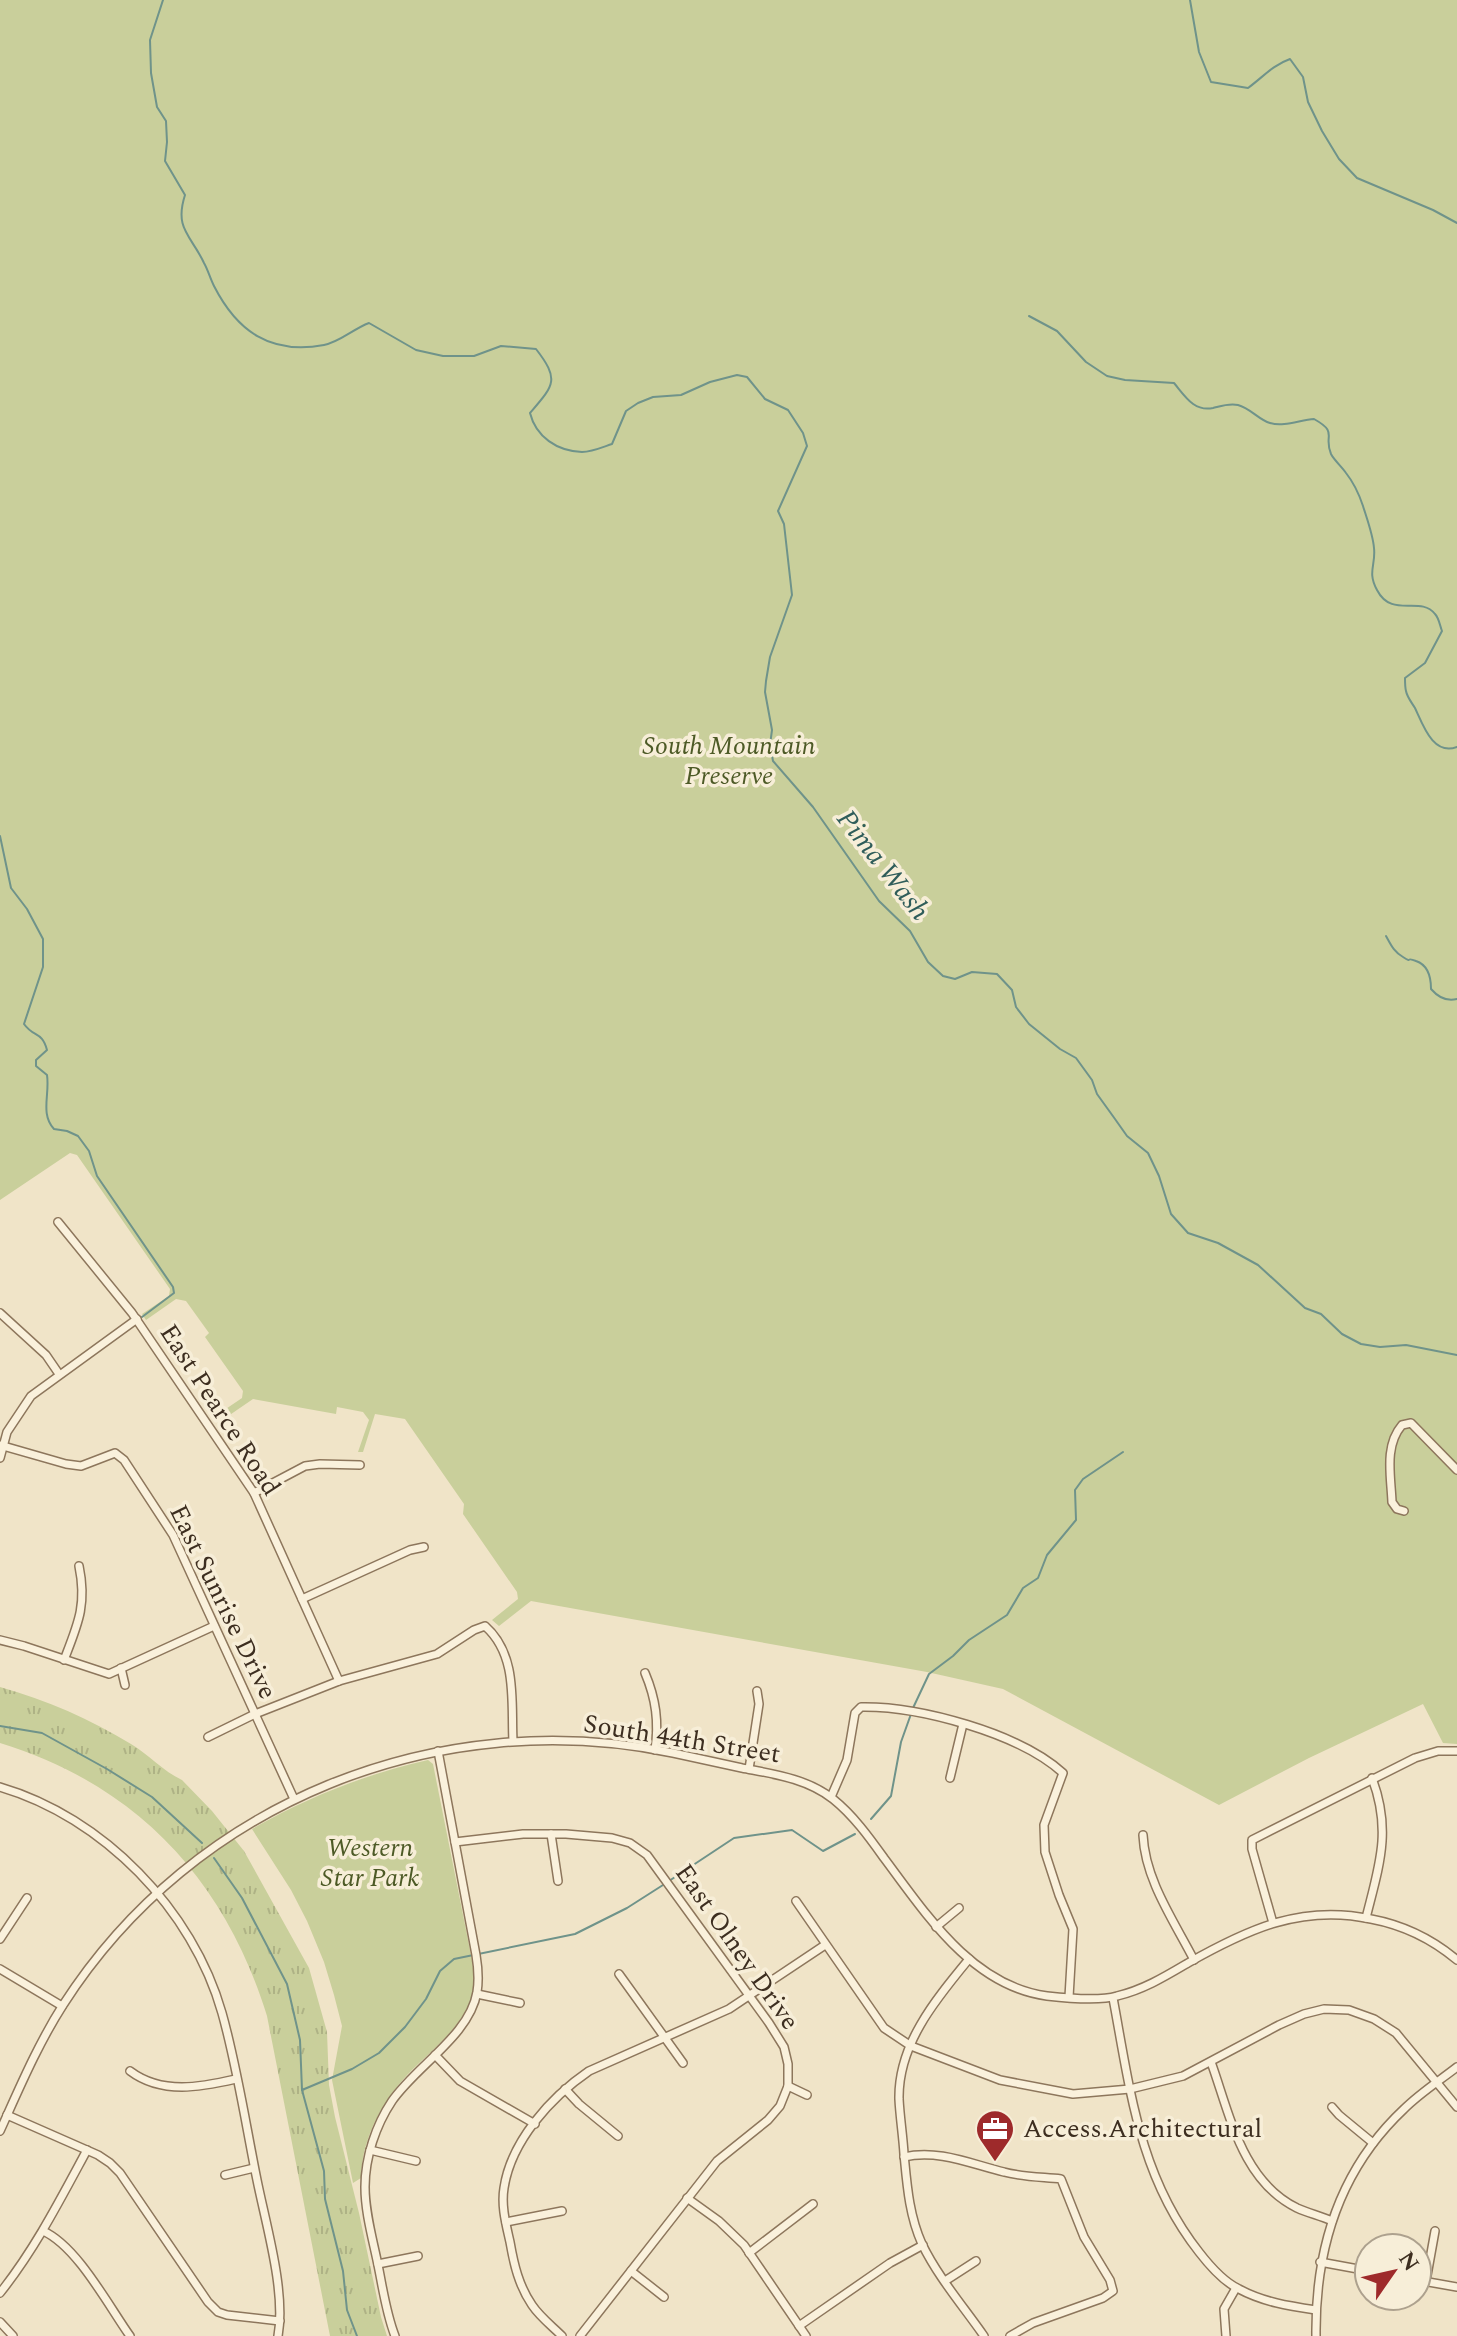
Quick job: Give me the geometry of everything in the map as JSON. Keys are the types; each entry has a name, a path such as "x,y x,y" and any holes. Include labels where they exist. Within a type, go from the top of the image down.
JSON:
{"street":[{"name":"East Pearce Road","path":"58,1222 137,1319 254,1493 339,1681"},
{"path":"0,1313 46,1355 59,1374"},
{"path":"0,1458 1,1445 7,1432 31,1396 137,1319"},
{"path":"1404,1511 1397,1509 1392,1502 1390,1449 1393,1437 1402,1425 1411,1423 1457,1470"},
{"name":"East Sunrise Drive","path":"1,1445 81,1466 115,1453 124,1460 173,1535 294,1799"},
{"path":"254,1493 305,1466 360,1465"},
{"path":"302,1599 410,1550 424,1547"},
{"path":"64,1660 82,1613 79,1566"},
{"path":"0,1640 109,1674 214,1626"},
{"path":"208,1737 255,1714 339,1681 437,1654 485,1626 503,1648 510,1667 513,1741"},
{"path":"121,1668 125,1685"},
{"path":"645,1673 656,1707 658,1726 655,1750"},
{"path":"749,1769 759,1704 757,1691"},
{"path":"831,1797 847,1760 855,1713 861,1707 907,1711 998,1734 1053,1764 1063,1773 1044,1825 1045,1852 1073,1929 1069,1997"},
{"path":"950,1778 963,1724"},
{"name":"South 44th Street","path":"0,2131 33,2059 62,2006 105,1947 156,1893 188,1865 294,1799 350,1774 438,1751 513,1741 584,1741 655,1750 789,1776 831,1797 861,1827 936,1927 969,1959 1011,1986 1044,1996 1113,1998 1158,1981 1258,1928 1306,1915 1329,1913 1366,1918 1409,1930 1433,1942 1457,1960"},
{"path":"395,2336 388,2315 365,2187 370,2150 391,2102 460,2028 477,1994 477,1964 438,1751"},
{"path":"1273,1923 1252,1840 1372,1778 1424,1755 1457,1751"},
{"path":"1366,1918 1378,1869 1384,1825 1372,1778"},
{"path":"0,1787 37,1802 97,1836 124,1859 183,1928 204,1964 222,2012 254,2168 281,2307 278,2336"},
{"path":"455,1842 551,1834 558,1881"},
{"name":"East Olney Drive","path":"551,1834 612,1838 630,1843 647,1855 784,2047 788,2086"},
{"path":"1143,1835 1149,1873 1194,1960"},
{"path":"0,1939 27,1898"},
{"path":"796,1901 884,2028 911,2046 1000,2080 1073,2094 1130,2089 1183,2076 1304,2014 1324,2009 1349,2010 1374,2019 1405,2042 1457,2107"},
{"path":"936,1927 959,1908"},
{"path":"562,2336 533,2308 519,2282 503,2205 504,2187 517,2148 565,2089 589,2071 729,2009 825,1945"},
{"path":"969,1959 919,2024 901,2079 899,2097 908,2203 923,2245 984,2336"},
{"path":"0,1969 62,2006"},
{"path":"619,1974 683,2063"},
{"path":"477,1994 520,2003"},
{"path":"1113,1998 1144,2150 1178,2226 1206,2261 1236,2288 1277,2305 1316,2310"},
{"path":"435,2055 460,2081 535,2124"},
{"path":"1211,2062 1242,2151 1264,2184 1297,2208 1332,2221"},
{"path":"1316,2336 1320,2262 1350,2176 1373,2143 1405,2107 1457,2067"},
{"path":"130,2071 161,2085 184,2088 236,2079"},
{"path":"580,2336 717,2161 768,2120 780,2106 788,2086 807,2095"},
{"path":"565,2089 618,2136"},
{"path":"1332,2107 1373,2143"},
{"path":"7,2115 110,2163 218,2312 280,2321"},
{"path":"0,2293 43,2231 87,2150"},
{"path":"370,2150 416,2161"},
{"path":"904,2157 937,2155 1007,2173 1061,2179 1084,2237 1110,2280 1113,2291 1103,2298 1033,2323 1010,2336"},
{"path":"225,2175 254,2168"},
{"path":"687,2198 731,2232 806,2336"},
{"path":"749,2253 813,2204"},
{"path":"506,2222 562,2211"},
{"path":"43,2231 53,2235 78,2261 130,2336"},
{"path":"1433,2238 1435,2231"},
{"path":"799,2326 890,2263 923,2245"},
{"path":"378,2264 418,2256"},
{"path":"945,2281 976,2261"},
{"path":"1320,2262 1353,2268"},
{"path":"631,2271 664,2297"},
{"path":"1433,2282 1457,2287"},
{"path":"1226,2336 1224,2309 1236,2288"},
{"path":"0,2322 13,2336"}],"green space":[{"name":"South Mountain Preserve","path":"0,0 1457,0 1457,1744 1443,1743 1423,1704 1219,1805 1003,1689 927,1672 531,1601 499,1626 492,1620 518,1599 517,1592 463,1514 464,1504 405,1419 375,1414 363,1452 358,1452 369,1420 363,1412 337,1407 336,1414 253,1399 218,1423 214,1417 242,1398 243,1391 205,1337 209,1333 186,1301 176,1299 146,1320 142,1314 169,1296 170,1289 77,1155 70,1153 0,1200"},
{"path":"0,1687 68,1711 138,1748 182,1780 244,1851 309,1968 327,2032 329,2085 335,2117 387,2336 330,2336 267,2016 249,1967 227,1922 200,1881 169,1844 134,1812 94,1784 49,1761 0,1743"},
{"name":"Western Star Park","path":"428,1760 433,1764 471,1955 473,1992 456,2025 402,2080 384,2105 365,2147 361,2178 353,2183 332,2080 342,2026 334,1995 307,1921 252,1829 338,1788"}],"waterway":[{"name":"Pima Wash","path":"163,0 150,40 151,73 157,107 166,121 165,161 185,195 183,224 214,286 233,316 257,336 287,346 324,345 369,323 416,350 443,356 474,356 501,346 536,349 549,368 551,382 530,413 533,422 542,436 556,446 573,451 590,451 612,444 626,411 638,403 653,397 681,395 710,382 737,375 747,377 765,399 788,410 803,433 807,446 778,511 784,524 792,595 770,657 766,681 773,761 813,807 879,901 910,931 928,962 943,976 955,979 972,972 997,974 1012,990 1016,1007 1029,1024 1076,1058 1127,1136 1148,1153 1171,1214 1188,1233 1218,1243 1258,1265 1305,1308 1321,1314 1342,1334 1361,1344 1380,1347 1406,1345 1457,1355"},
{"path":"1190,0 1199,52 1211,82 1248,88 1290,59 1303,77 1308,102 1322,131 1339,159 1357,178 1457,223"},
{"path":"1029,316 1057,331 1086,362 1107,376 1174,383 1190,402 1200,408 1238,405 1270,423 1286,424 1314,419 1326,428 1331,454 1354,485 1368,522 1374,548 1372,573 1377,590 1390,603 1422,606 1435,614 1438,620 1442,631 1425,663 1405,678 1405,688 1425,730 1435,743 1449,749 1457,747"},
{"path":"0,836 11,888 43,939 43,967 24,1024 43,1040 47,1050 36,1060 36,1066 47,1075 47,1117 54,1129 78,1136 89,1151 97,1176 173,1287 174,1293 142,1317"},
{"path":"1386,936 1400,955 1420,963 1426,969 1431,989 1436,994 1446,999 1457,999"},
{"path":"913,1708 929,1674 969,1640 1007,1615 1023,1588 1038,1578 1047,1555 1076,1520 1075,1490 1083,1479 1123,1452"},
{"path":"871,1819 891,1796 901,1742 911,1714"},
{"path":"0,1726 42,1733 107,1769 152,1797 202,1843"},
{"path":"669,1881 734,1838 792,1830 823,1851 855,1834"},
{"path":"214,1858 242,1898 287,1984 300,2040 302,2090 324,2171 325,2199 343,2271 347,2310 357,2336"},
{"path":"302,2090 352,2069 379,2053 405,2027 426,1999 440,1971 454,1959 575,1934 627,1908 663,1885"}],"place":[{"name":"Access.Architectural","path":"995,2163"}]}
